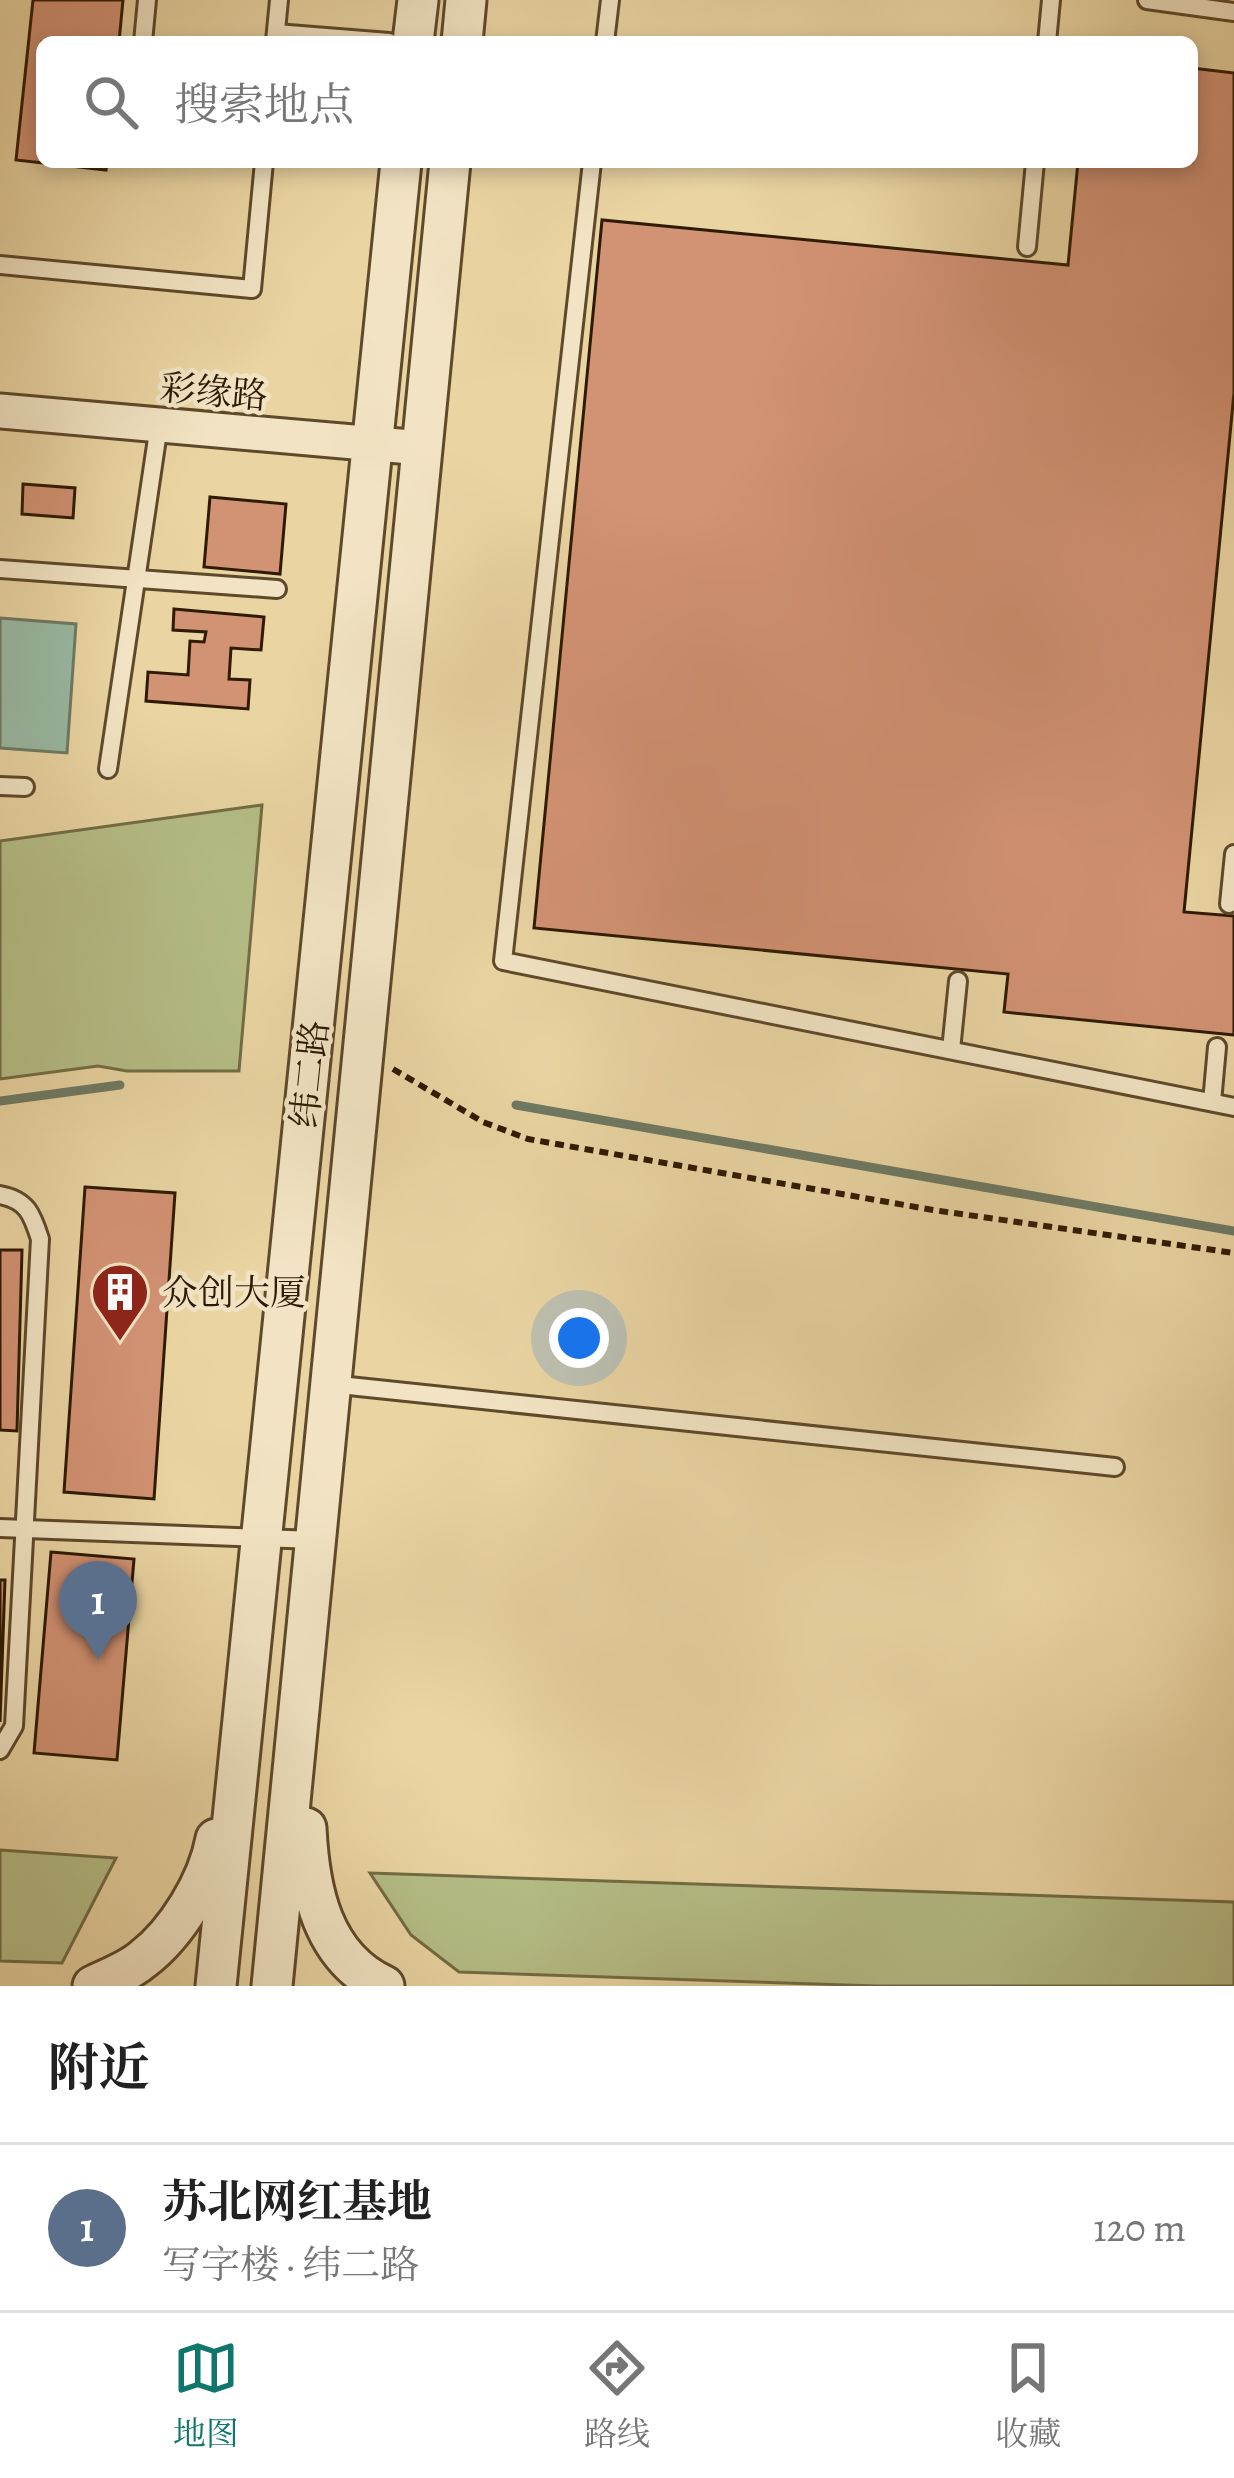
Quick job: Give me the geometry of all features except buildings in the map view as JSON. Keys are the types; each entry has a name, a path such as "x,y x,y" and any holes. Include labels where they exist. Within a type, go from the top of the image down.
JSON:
{"street":[{"path":"414,36 418,0"},
{"path":"463,36 466,0"},
{"name":"纬二路","path":"216,1986 400,168"},
{"name":"纬二路","path":"272,1986 449,168"},
{"name":"彩缘路","path":"0,411 422,448"},
{"path":"93,1986 142,1960 194,1898 214,1851 253,1621"},
{"path":"300,1694 308,1875 319,1913 339,1949 366,1978 384,1986"}],"lane":[{"path":"144,36 147,0"},
{"path":"276,36 279,0"},
{"path":"606,36 610,0"},
{"path":"1048,36 1051,0"},
{"path":"1147,0 1234,12"},
{"path":"0,265 252,289 264,168"},
{"path":"591,168 502,962 1234,1106"},
{"path":"1027,247 1034,168"},
{"path":"108,770 159,425"},
{"path":"0,569 277,590"},
{"path":"0,787 26,787"},
{"path":"1229,904 1234,854"},
{"path":"951,1050 958,981"},
{"path":"1212,1102 1217,1047"},
{"path":"0,1195 16,1198 31,1211 40,1239 14,1726 0,1750"},
{"path":"330,1384 1115,1467"},
{"path":"0,1528 315,1540"}],"path":[{"path":"363,1054 483,1122 528,1139 933,1210 1234,1253"}],"green space":[{"path":"262,805 239,1071 127,1071 98,1066 0,1079 0,841"},
{"path":"0,1850 116,1858 62,1963 0,1961"},
{"path":"370,1873 1234,1902 1234,1986 876,1986 459,1972 411,1935"}],"shaded area":[{"path":"0,618 76,624 67,753 0,748"}],"waterway":[{"path":"0,1101 120,1085"},
{"path":"516,1105 1234,1231"}],"place":[{"name":"众创大厦","path":"120,1343"},
{"name":"苏北网红基地","path":"98,1660"}]}
